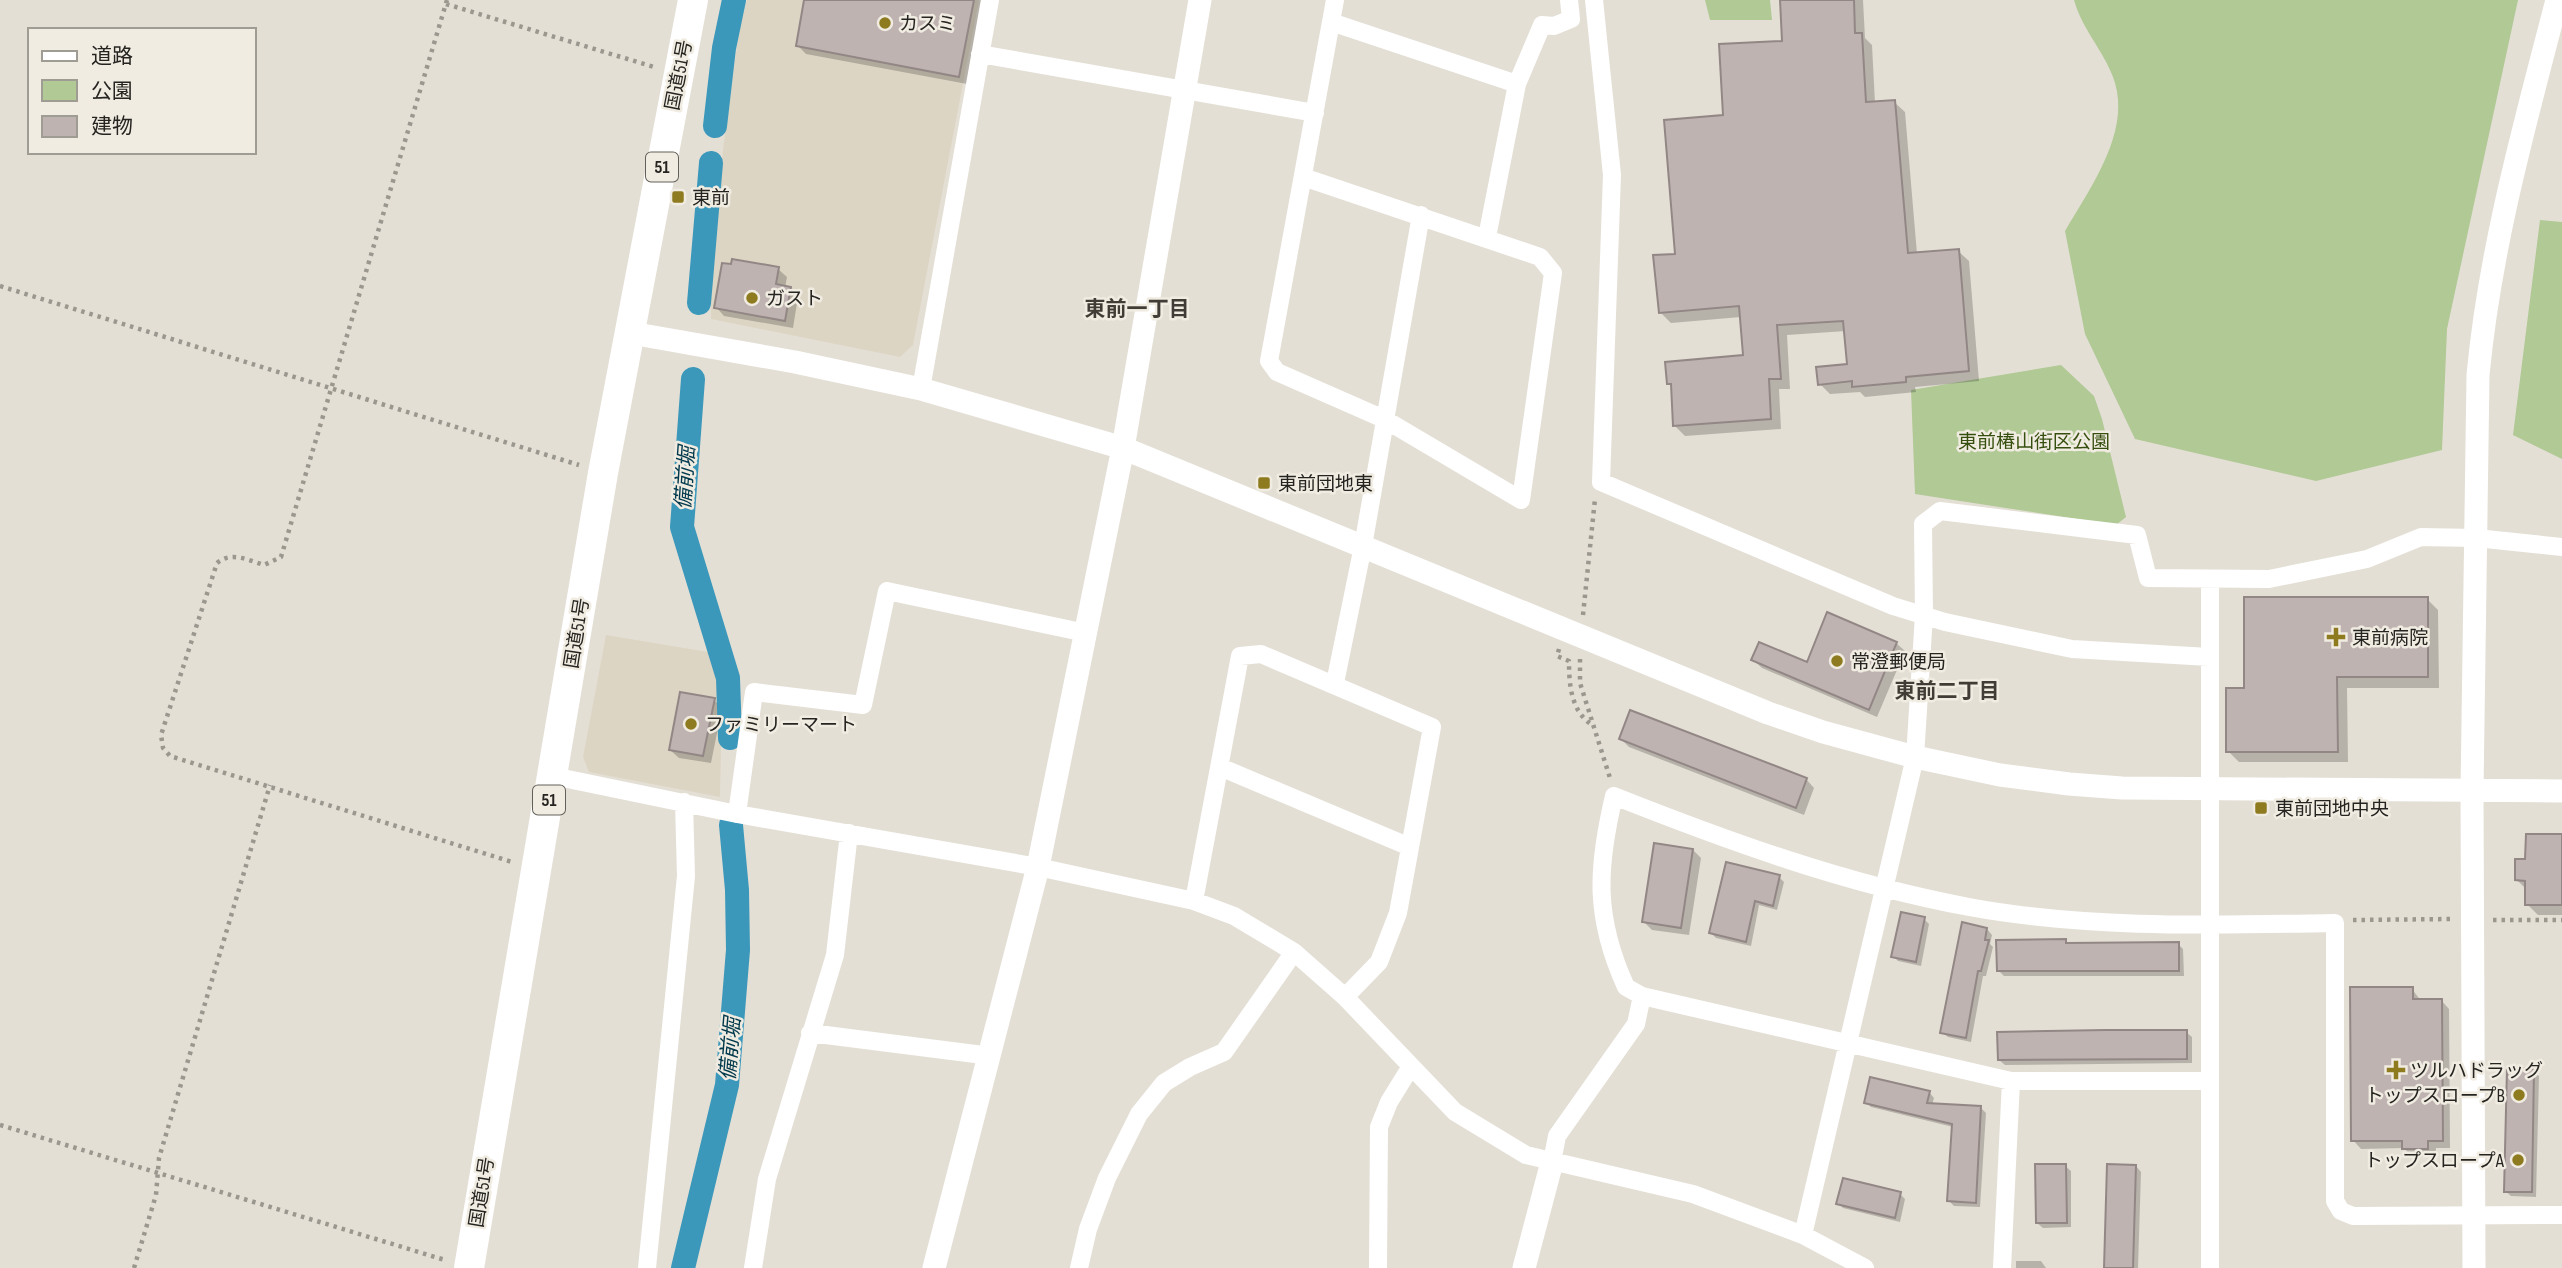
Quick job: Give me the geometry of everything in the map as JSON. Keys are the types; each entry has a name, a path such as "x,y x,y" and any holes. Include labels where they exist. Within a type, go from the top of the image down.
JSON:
{"highway":[{"name":"国道51号","path":"469,1268 603,473 693,0"}],"street":[{"path":"921,390 990,0"},
{"path":"934,1268 1038,867 1123,448 1200,0"},
{"path":"1303,177 1540,257 1553,273 1521,500 1384,419 1277,372 1269,362 1335,0"},
{"path":"1487,237 1517,84 1542,25 1554,26 1571,19 1569,0"},
{"path":"1594,0 1612,175 1601,482 1894,606 1945,622 2072,649 2209,657"},
{"path":"2474,1268 2472,791 2477,387 2484,310 2502,220 2557,0"},
{"path":"1331,22 1517,84"},
{"path":"980,54 1315,113"},
{"path":"1335,683 1363,546 1422,215"},
{"path":"631,333 795,362 921,390 1123,448 1768,713 1824,732 1915,757 2000,775 2069,784 2210,789 2562,791"},
{"path":"1803,1235 1915,757 1924,615 1923,524 1940,511 2137,535 2147,578 2269,579 2331,569 2367,559 2421,537 2476,538 2562,547"},
{"path":"2210,579 2210,1268"},
{"path":"737,814 754,692 863,705 887,590 1086,634"},
{"path":"1194,901 1240,656 1261,654 1335,683 1432,727 1398,913 1379,962 1345,997"},
{"path":"1220,768 1410,847"},
{"path":"553,776 737,814 1038,867 1194,901 1234,916 1294,952 1345,997 1410,1068 1455,1112 1526,1155 1574,1164 1693,1194 1803,1235 1865,1268"},
{"path":"2210,1081 2011,1081 1642,996 1626,987 1601,916 1599,880 1602,848 1614,796 1794,864 1970,907 2060,918 2209,925 2335,923 2335,1201 2341,1210 2353,1216 2562,1214"},
{"path":"647,1268 686,876 684,802"},
{"path":"753,1268 767,1179 835,956 849,832"},
{"path":"1079,1268 1088,1229 1107,1178 1139,1114 1164,1083 1189,1067 1224,1052 1294,952"},
{"path":"1524,1268 1558,1136 1636,1024 1642,996"},
{"path":"810,1033 991,1056"},
{"path":"1378,1268 1379,1127 1389,1102 1410,1068"},
{"path":"2002,1268 2011,1081"}],"path":[{"path":"538,870 170,756 163,748 161,735 217,563 224,557 234,556 264,565 281,557 446,2 678,74"},
{"path":"0,286 330,386 603,473"},
{"path":"1585,600 1596,494 1601,482"},
{"path":"1565,631 1557,656 1569,661 1569,683 1580,716 1593,725"},
{"path":"1579,673 1614,796"},
{"path":"134,1268 156,1195 159,1158 270,785"},
{"path":"2335,923 2351,920 2562,920"},
{"path":"0,1125 469,1268"}],"shaded area":[{"path":"747,0 979,0 913,345 900,357 711,319 711,271 723,150 739,31"},
{"path":"606,635 714,653 722,704 720,797 589,772 583,757"}],"green space":[{"path":"1705,0 1770,0 1772,20 1710,20"},
{"path":"2074,0 2518,0 2447,329 2442,450 2316,481 2135,439 2085,334 2065,231 2106,157 2118,117 2118,97 2113,77"},
{"path":"2540,220 2562,222 2562,459 2513,435"},
{"name":"東前椿山街区公園","path":"2061,365 2094,396 2126,517 2116,525 1915,494 1911,390"}],"building":[{"name":"カスミ","path":"804,0 974,0 959,77 796,46"},
{"path":"1780,0 1854,0 1855,33 1862,33 1866,102 1895,100 1908,253 1959,249 1969,371 1906,377 1906,382 1852,387 1852,381 1818,385 1816,367 1847,364 1843,321 1777,325 1781,379 1769,379 1771,419 1673,426 1671,384 1667,384 1665,362 1743,355 1739,306 1659,313 1653,255 1675,254 1664,120 1723,115 1719,44 1782,41"},
{"name":"ガスト","path":"732,259 779,267 776,284 791,287 785,321 714,308 722,263 731,264"},
{"name":"東前病院","path":"2244,597 2428,597 2428,677 2337,677 2338,752 2226,752 2226,688 2244,688"},
{"path":"1827,612 1897,642 1869,710 1751,660 1759,642 1807,662"},
{"name":"ファミリーマート","path":"680,692 715,698 703,756 669,750"},
{"path":"1630,710 1807,778 1796,808 1619,739"},
{"path":"2526,834 2562,834 2562,905 2525,905 2525,881 2515,880 2515,859 2525,859"},
{"path":"1654,843 1693,849 1681,928 1642,922"},
{"path":"1726,862 1780,875 1773,906 1755,901 1746,942 1709,933"},
{"path":"1901,912 1925,917 1916,962 1891,957"},
{"path":"1962,922 1987,928 1985,940 1989,940 1981,971 1978,971 1966,1038 1940,1033"},
{"path":"2066,939 2066,943 2179,942 2179,971 1997,971 1996,940"},
{"name":"ツルハドラッグ","path":"2350,987 2413,987 2413,999 2442,999 2443,1141 2428,1141 2428,1149 2402,1149 2402,1141 2351,1141"},
{"path":"2187,1030 2187,1059 1998,1060 1997,1032"},
{"path":"2507,1068 2534,1069 2532,1192 2504,1192"},
{"path":"1870,1077 1930,1091 1927,1103 1981,1106 1976,1203 1947,1201 1952,1124 1864,1103"},
{"path":"2035,1164 2066,1164 2067,1223 2036,1223"},
{"path":"2107,1164 2136,1165 2133,1268 2104,1268"},
{"path":"1843,1178 1901,1192 1895,1218 1836,1204"}],"waterway":[{"name":"備前堀","path":"715,126 724,48 734,0"},
{"name":"備前堀","path":"699,303 711,163"},
{"name":"備前堀","path":"693,379 682,527 728,678 730,738"},
{"name":"備前堀","path":"683,1268 727,1085 738,950 737,890 731,825"}],"place":[{"name":"カスミ","path":"885,23"},
{"name":"東前","path":"678,197"},
{"name":"ガスト","path":"752,298"},
{"name":"東前団地東","path":"1264,483"},
{"name":"東前病院","path":"2336,637"},
{"name":"常澄郵便局","path":"1837,661"},
{"name":"ファミリーマート","path":"691,724"},
{"name":"東前団地中央","path":"2261,808"},
{"name":"ツルハドラッグ","path":"2396,1070"},
{"name":"トップスロープB","path":"2519,1095"},
{"name":"トップスロープA","path":"2518,1160"}],"district":[{"name":"東前一丁目","path":"1137,309"},
{"name":"東前二丁目","path":"1947,691"}]}
